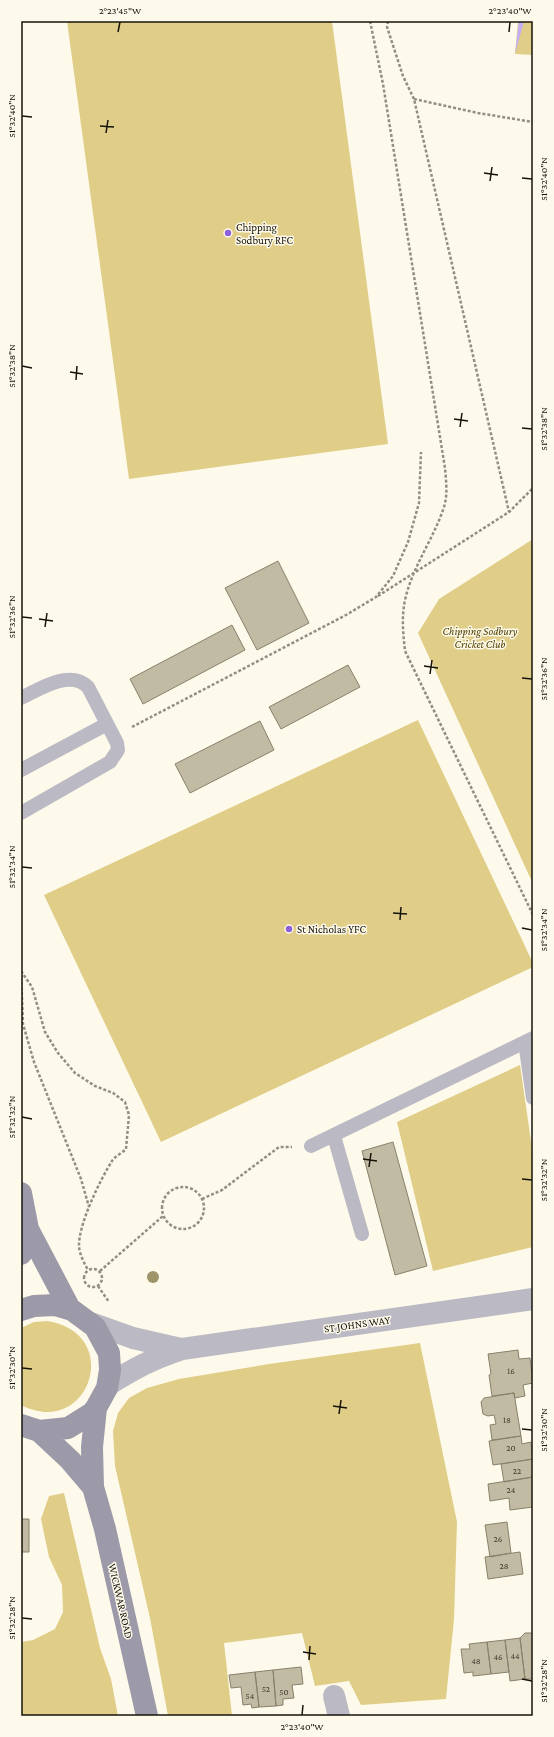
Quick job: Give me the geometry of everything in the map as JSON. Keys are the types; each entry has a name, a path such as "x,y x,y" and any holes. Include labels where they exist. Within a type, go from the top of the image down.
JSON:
{"main road":[{"name":"WICKWAR ROAD","path":"21,1193 28,1229 70,1309"},
{"name":"WICKWAR ROAD","path":"21,1254 28,1229"},
{"name":"WICKWAR ROAD","path":"21,1310 34,1306 55,1305 70,1309 96,1327 109,1353 110,1370 108,1385 92,1413 68,1428 30,1428"},
{"name":"WICKWAR ROAD","path":"96,1408 92,1447 93,1487 105,1529 147,1716"},
{"name":"WICKWAR ROAD","path":"30,1428 70,1460 93,1487"}],"street":[{"name":"ST JOHNS WAY","path":"108,1385 137,1366 182,1349 533,1299"},
{"name":"ST JOHNS WAY","path":"92,1323 133,1338 182,1349"}],"lane":[{"path":"21,698 57,682 79,680 88,687 118,747 117,753 110,762 21,813"},
{"path":"21,770 107,724"},
{"path":"311,1146 529,1040 533,1098"},
{"path":"334,1136 362,1234"}],"path":[{"path":"370,21 383,84 445,468 446,493 444,506 413,575 406,597 402,625 405,651 533,915"},
{"path":"388,21 387,27 402,76 414,99 509,512"},
{"path":"414,99 478,113 533,122"},
{"path":"376,597 393,576 408,542 419,503 421,452"},
{"path":"114,737 346,615 413,575 509,512 533,488"},
{"path":"21,971 32,987 45,1032 58,1053 75,1073 95,1086 113,1093 124,1102 129,1115 126,1149 113,1160 89,1207 80,1232 79,1248 83,1261 88,1270"},
{"path":"21,971 23,1024 27,1039 34,1062 81,1179 89,1207"},
{"path":"202,1199 222,1190 279,1147 311,1146"},
{"path":"178,1187 192,1188 202,1199 204,1212 201,1219 191,1228 178,1229 166,1222 161,1209 162,1201 165,1195 171,1190 178,1187"},
{"path":"100,1271 163,1216"},
{"path":"93,1268 100,1271 102,1278 98,1286 90,1286 86,1284 84,1278 88,1270 93,1268"}],"green space":[{"name":"Chipping Sodbury RFC","path":"67,21 332,21 388,444 129,479"},
{"path":"518,21 533,21 533,55 515,54"},
{"name":"Chipping Sodbury Cricket Club","path":"533,539 533,884 418,633 439,599"},
{"name":"St Nicholas YFC","path":"418,720 533,963 533,967 161,1142 44,895"},
{"path":"520,1065 533,1155 533,1247 433,1271 397,1122"},
{"path":"47,1321 71,1329 85,1344 91,1362 89,1381 80,1397 65,1408 45,1412 21,1405 21,1328 34,1322"},
{"path":"420,1343 457,1522 454,1619 446,1699 361,1705 349,1681 315,1686 302,1633 224,1643 232,1716 168,1716 150,1618 115,1466 113,1431 118,1413 129,1398 147,1388 179,1379 269,1364"},
{"path":"64,1493 100,1648 111,1679 118,1716 21,1716 21,1642 33,1640 55,1629 63,1612 62,1585 49,1557 41,1519 49,1496"}],"shaded area":[{"path":"519,21 524,21 515,54"}],"building":[{"path":"278,561 309,623 257,650 225,588"},
{"path":"232,625 245,650 143,704 130,679"},
{"path":"348,665 360,687 281,729 269,707"},
{"path":"260,721 274,750 190,793 175,764"},
{"path":"393,1142 427,1266 395,1275 362,1151"},
{"path":"518,1350 519,1359 530,1358 533,1383 523,1385 525,1396 515,1398 514,1393 492,1396 488,1354"},
{"path":"514,1393 521,1436 492,1440 490,1425 496,1424 494,1415 488,1416 483,1414 481,1402 484,1398"},
{"path":"521,1436 522,1444 531,1442 533,1459 493,1465 489,1441"},
{"path":"533,1459 533,1477 504,1482 501,1464"},
{"path":"533,1477 533,1507 510,1510 509,1498 490,1501 488,1484"},
{"path":"21,1519 29,1519 29,1552 21,1552"},
{"path":"507,1522 511,1553 490,1557 485,1525"},
{"path":"520,1552 523,1574 488,1579 485,1557"},
{"path":"525,1633 533,1633 533,1679 525,1679 520,1638"},
{"path":"520,1638 525,1679 510,1681 505,1640"},
{"path":"505,1640 509,1672 491,1674 487,1642"},
{"path":"487,1642 491,1674 473,1676 473,1672 464,1673 461,1649 470,1649 469,1644"},
{"path":"301,1667 303,1684 292,1685 294,1698 283,1699 283,1705 276,1706 273,1670"},
{"path":"273,1670 276,1706 259,1707 255,1672"},
{"path":"255,1672 259,1707 252,1708 251,1704 243,1705 241,1687 231,1688 229,1675"}],"place":[{"name":"Chipping Sodbury RFC","path":"228,233"},
{"name":"St Nicholas YFC","path":"289,929"}]}
